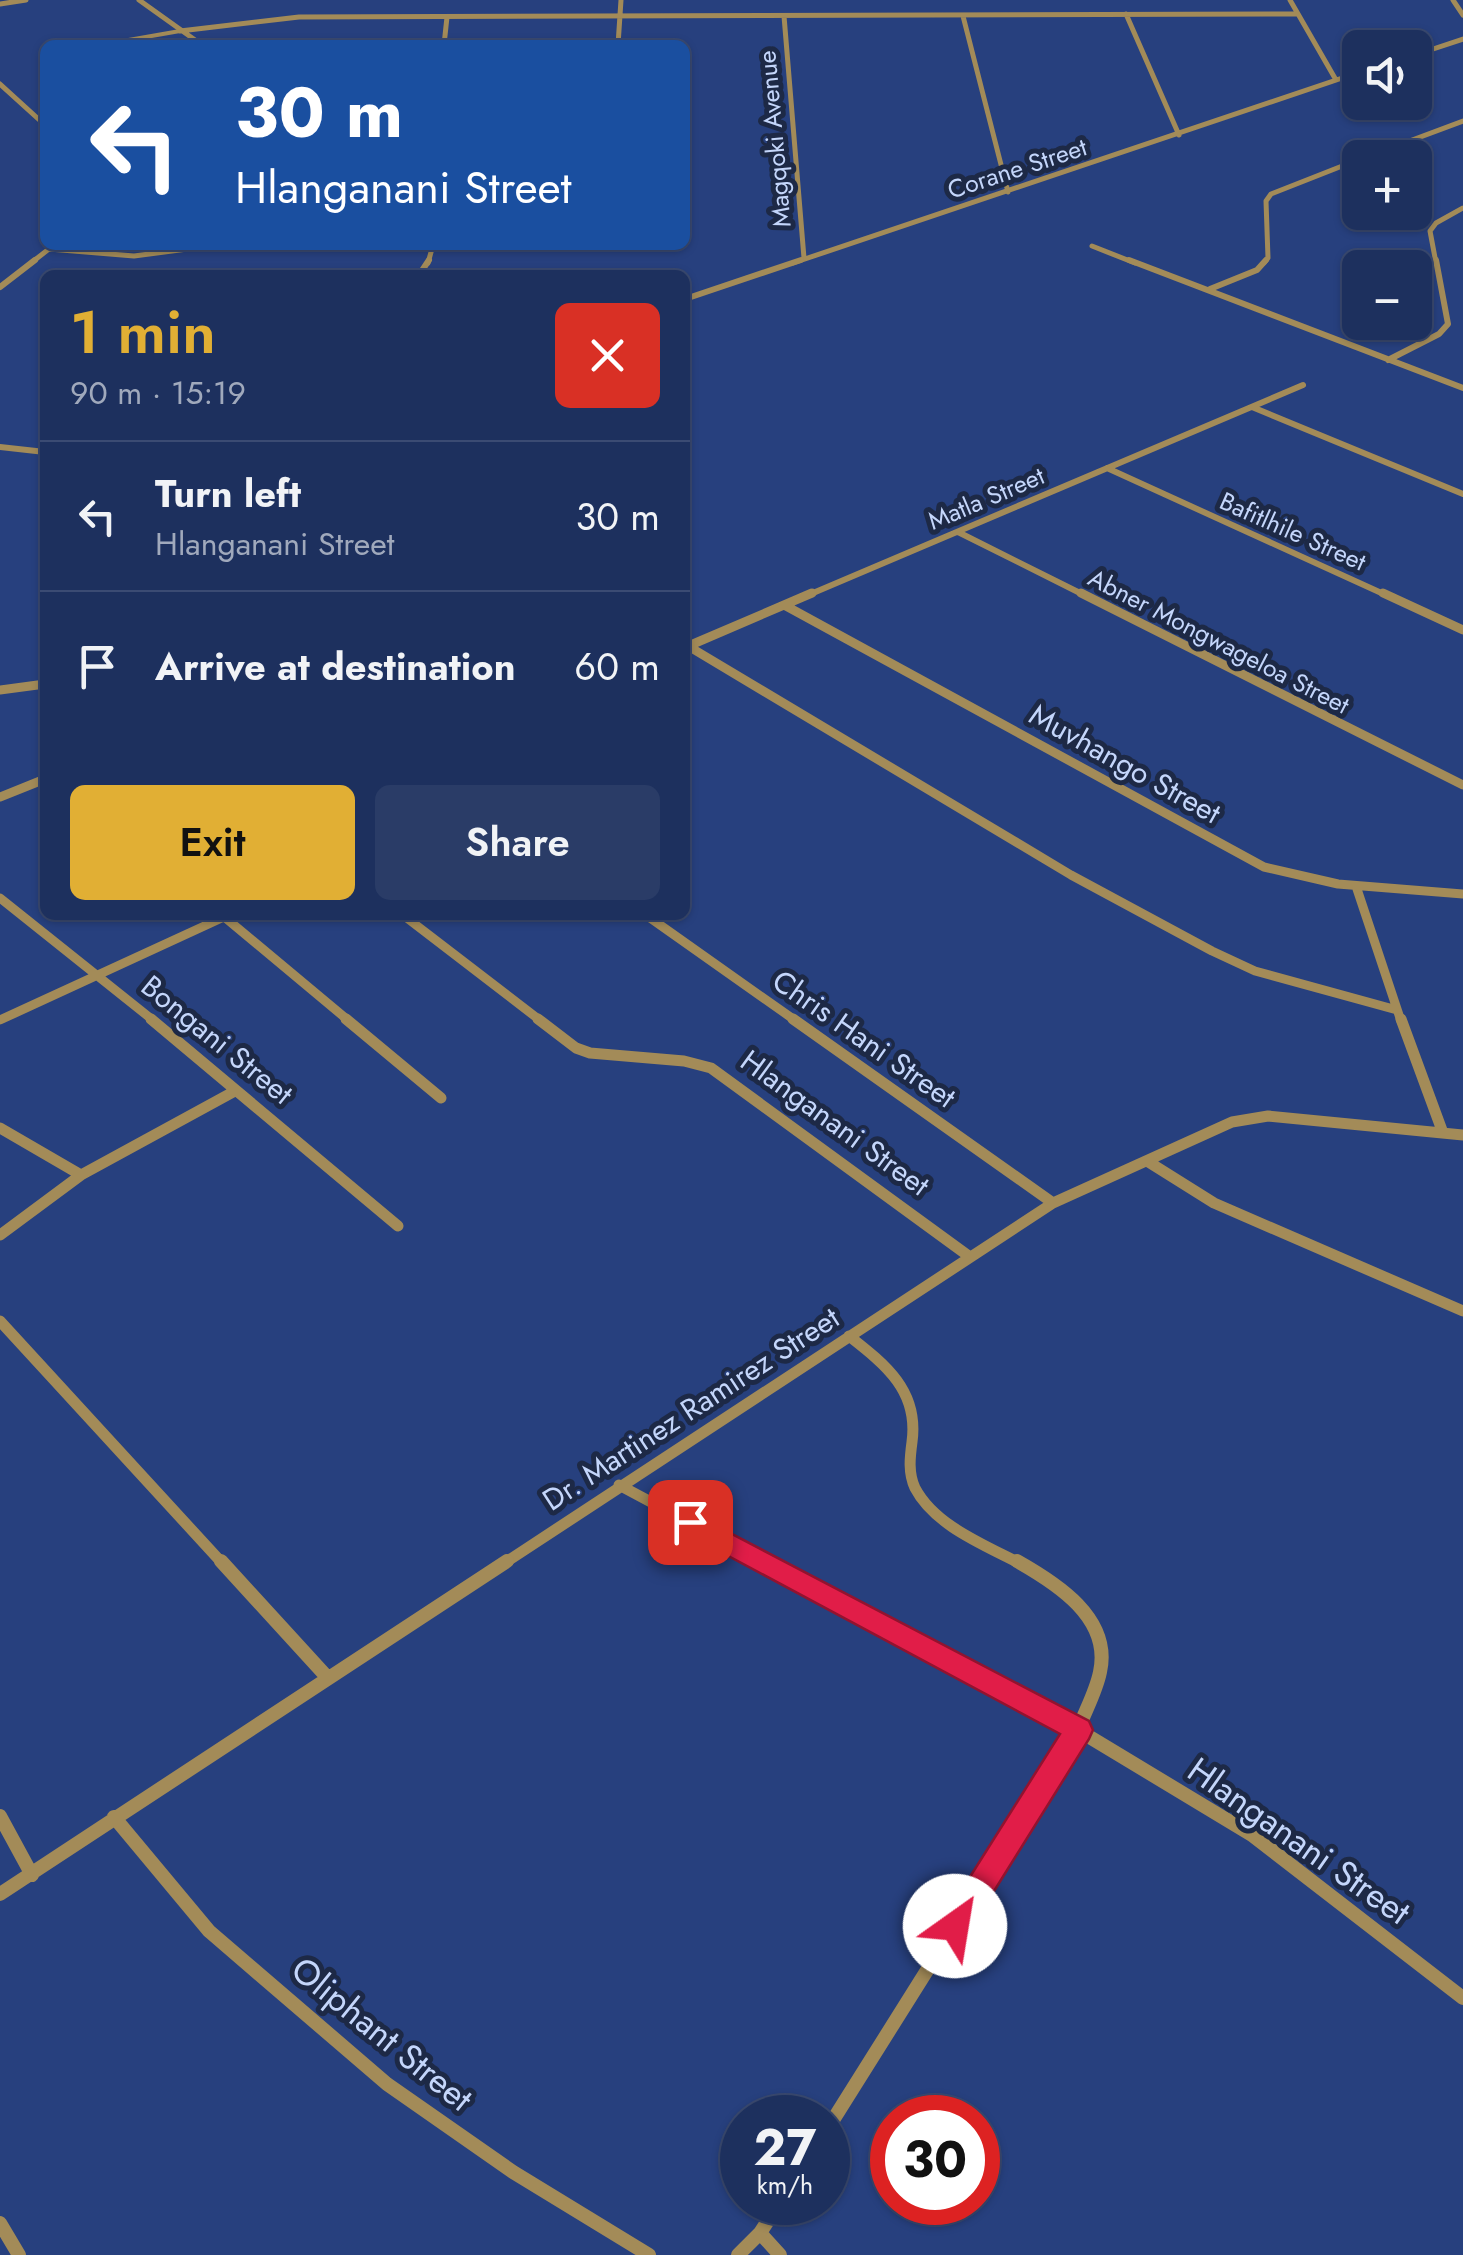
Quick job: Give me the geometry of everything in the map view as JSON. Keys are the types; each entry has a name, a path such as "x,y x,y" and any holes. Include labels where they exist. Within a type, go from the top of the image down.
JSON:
{"street":[{"path":"0,4 26,0"},
{"path":"139,0 195,40"},
{"path":"618,40 621,0"},
{"path":"1290,0 1336,80"},
{"path":"1453,0 1463,15"},
{"path":"1126,14 1178,135"},
{"path":"180,30 280,17 1296,14"},
{"name":"Magqoki Avenue","path":"784,16 804,258"},
{"path":"963,16 1008,192"},
{"path":"444,40 446,17"},
{"path":"1432,50 1462,40"},
{"name":"Corane Street","path":"690,297 1342,78"},
{"path":"0,84 40,120"},
{"path":"1411,140 1463,121"},
{"path":"1209,289 1258,270 1268,258 1266,201 1271,194 1342,166"},
{"path":"1388,360 1439,334 1448,324 1430,230 1436,222 1463,208"},
{"path":"1092,246 1463,388"},
{"path":"0,287 48,250"},
{"path":"66,250 103,258 185,250"},
{"name":"Matla Street","path":"690,645 1303,384"},
{"path":"1252,406 1463,494"},
{"path":"0,447 40,451"},
{"name":"Bafitlhile Street","path":"1107,468 1463,630"},
{"name":"Abner Mongwageloa Street","path":"958,532 1463,785"},
{"name":"Muvhango Street","path":"786,606 1216,844 1264,866 1310,881 1358,889 1463,894"},
{"path":"690,649 1070,875 1212,951 1255,971 1397,1010"},
{"path":"0,690 40,685"},
{"path":"0,797 40,781"},
{"path":"1358,889 1442,1133"},
{"name":"Bongani Street","path":"0,898 185,1046 398,1226"},
{"path":"0,1020 215,920"},
{"path":"229,920 441,1098"},
{"name":"Hlanganani Street","path":"410,920 576,1048 590,1054 684,1061 712,1068 970,1257"},
{"name":"Chris Hani Street","path":"653,920 1054,1203"},
{"path":"0,1235 81,1175 235,1090"},
{"name":"Dr. Martinez Ramirez Street","path":"0,1894 1054,1203 1232,1122 1268,1116 1463,1135"},
{"path":"0,1128 81,1175"},
{"path":"1147,1161 1214,1203 1463,1311"},
{"path":"0,1320 327,1677"},
{"path":"849,1336 897,1374 912,1396 914,1430 909,1468 917,1492 942,1516 1072,1598 1093,1623 1102,1659 1078,1730 849,2095"},
{"name":"Hlanganani Street","path":"620,1485 1078,1730 1252,1835 1463,1998"},
{"path":"0,1816 32,1875"},
{"name":"Oliphant Street","path":"114,1817 209,1931 387,2084 513,2172 649,2255"},
{"path":"0,2223 19,2255"},
{"path":"738,2255 765,2225"},
{"path":"760,2232 780,2255"}],"lane":[{"path":"127,40 180,30"}],"route":[{"path":"690,1522 1078,1730 955,1926"}]}
